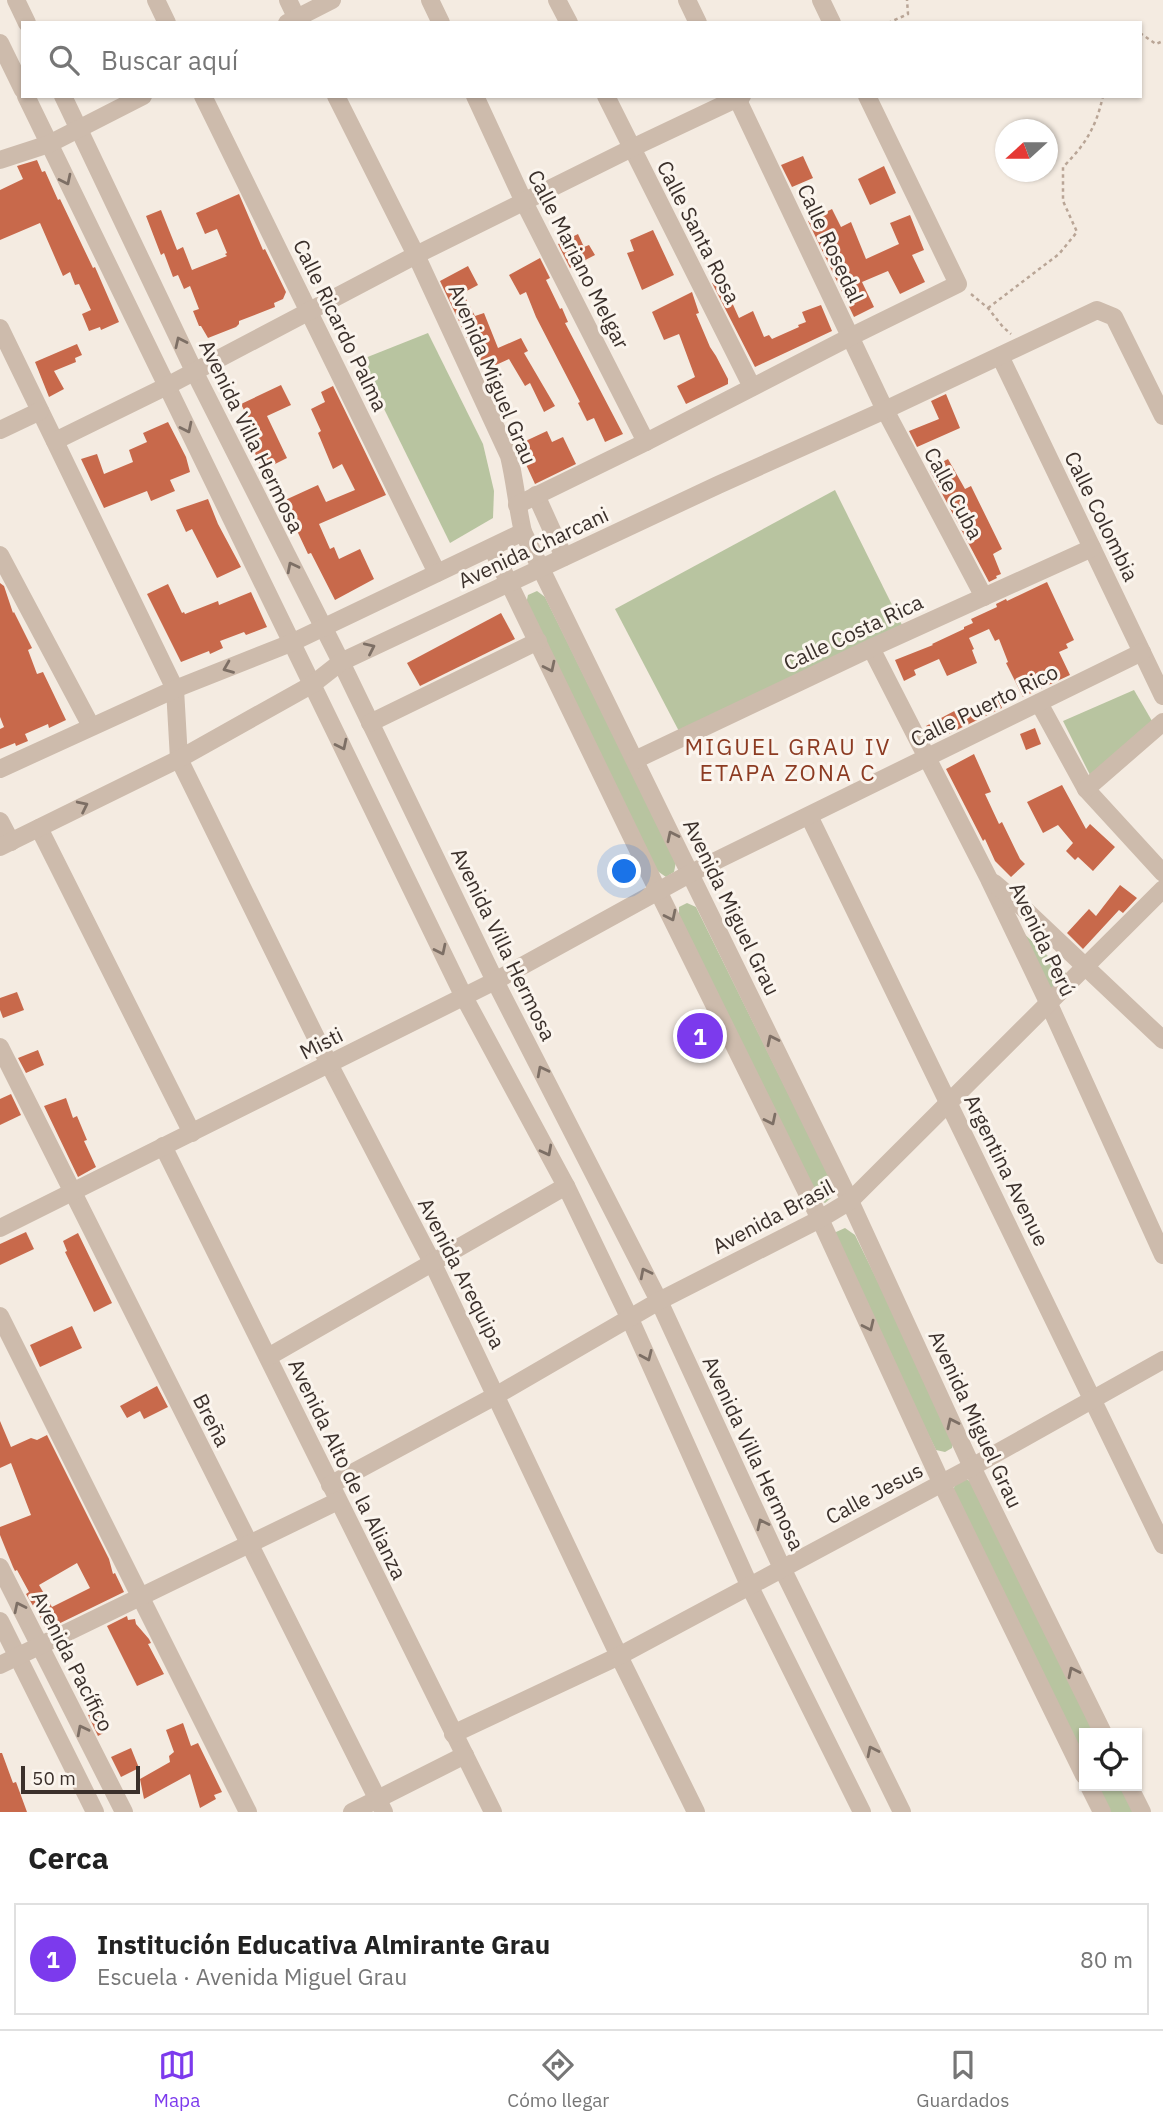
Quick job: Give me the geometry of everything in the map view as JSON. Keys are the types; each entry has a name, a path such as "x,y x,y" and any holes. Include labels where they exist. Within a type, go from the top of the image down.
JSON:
{"street":[{"path":"16,0 26,21"},
{"path":"156,0 166,21"},
{"path":"288,0 295,21 332,0"},
{"path":"430,0 440,21"},
{"path":"557,0 568,21"},
{"path":"687,0 697,21"},
{"path":"821,0 831,21"},
{"path":"0,43 21,86"},
{"path":"27,98 464,997 566,1186 630,1319 750,1587 862,1812"},
{"name":"Avenida Villa Hermosa","path":"64,98 194,371 341,662 495,981 659,1301 782,1568 902,1812"},
{"path":"0,159 49,144 139,98"},
{"name":"Calle Ricardo Palma","path":"204,98 437,573"},
{"name":"Avenida Miguel Grau","path":"337,98 416,255 509,456 523,532 850,1201 972,1466 1101,1728"},
{"name":"Calle Mariano Melgar","path":"476,98 524,202 646,442"},
{"name":"Calle Santa Rosa","path":"607,98 752,387"},
{"path":"55,441 167,386 416,255 736,98"},
{"name":"Calle Rosedal","path":"738,98 885,410"},
{"path":"517,505 958,284 868,98"},
{"name":"Avenida Charcani","path":"5,844 178,759 313,684 341,662 1097,310 1114,317 1163,416"},
{"path":"0,328 175,689 178,759"},
{"name":"Calle Colombia","path":"1000,356 1163,696"},
{"name":"Calle Cuba","path":"885,410 984,597"},
{"path":"0,430 40,411"},
{"path":"536,495 564,557"},
{"name":"Avenida Charcani","path":"0,769 175,689 291,643 523,532"},
{"path":"492,548 820,1219 941,1482 1079,1765"},
{"name":"Calle Costa Rica","path":"635,760 871,648 1092,548"},
{"path":"0,555 91,726"},
{"path":"370,723 538,641"},
{"name":"Avenida Perú","path":"871,648 989,879 1163,1255"},
{"name":"Calle Puerto Rico","path":"658,891 1142,652"},
{"path":"1040,703 1086,789 1163,873"},
{"path":"1086,789 1163,722"},
{"name":"Avenida Arequipa","path":"178,759 329,1065 433,1264 696,1812"},
{"name":"Argentina Avenue","path":"809,816 1163,1545"},
{"path":"0,821 5,844"},
{"path":"39,828 192,1133"},
{"path":"989,879 1163,1040"},
{"name":"Avenida Brasil","path":"0,1665 249,1545 659,1301 850,1201 1163,889"},
{"name":"Misti","path":"0,1228 464,997 658,891"},
{"name":"Breña","path":"0,1047 381,1805"},
{"name":"Avenida Alto de la Alianza","path":"163,1146 493,1812"},
{"path":"268,1357 566,1186"},
{"path":"1132,1187 1163,1225"},
{"path":"0,1316 248,1812"},
{"name":"Calle Jesus","path":"453,1734 619,1656 750,1587 1163,1360"},
{"name":"Avenida Pacífico","path":"0,1567 124,1812"},
{"path":"0,1621 95,1812"},
{"path":"352,1812 381,1805 465,1755"},
{"path":"1092,1791 1102,1812"},
{"path":"1132,1791 1142,1812"}],"path":[{"path":"892,21 908,13 907,0"},
{"path":"1142,34 1156,44 1163,41"},
{"path":"988,308 1059,254 1077,232 1063,201 1063,167 1081,150 1096,124 1102,98"},
{"path":"958,284 988,308 1003,327 1024,344"}],"green space":[{"path":"428,333 483,444 494,491 493,518 450,543 360,360"},
{"path":"835,490 905,631 682,737 615,609"},
{"path":"537,591 545,597 676,862 674,872 666,877 656,870 526,604 528,595"},
{"path":"1134,690 1152,721 1091,777 1063,721"},
{"path":"687,903 696,907 835,1188 831,1198 825,1203 816,1198 679,916 679,907"},
{"path":"1019,929 1067,974 1047,993"},
{"path":"845,1228 855,1235 954,1437 952,1448 945,1452 936,1450 835,1244 836,1232"},
{"path":"966,1479 973,1483 1095,1728 1079,1728 1079,1749 953,1492 955,1484"},
{"path":"1100,1791 1126,1791 1136,1812 1110,1812"}],"building":[{"path":"803,156 813,178 792,187 781,165"},
{"path":"37,160 58,200 60,199 93,268 95,267 119,322 101,330 100,327 89,331 82,314 91,310 70,272 63,276 40,223 0,240 0,190 23,179 17,166"},
{"path":"884,166 896,193 870,205 858,179"},
{"path":"239,194 263,250 265,249 286,292 283,299 274,303 275,307 239,321 236,327 208,338 193,311 199,309 190,286 184,289 178,275 173,277 146,216 161,210 177,250 183,247 192,270 227,256 217,229 205,234 196,213"},
{"path":"832,209 841,227 851,222 866,259 899,244 890,223 910,215 924,250 912,255 925,282 900,294 888,271 862,282 874,307 854,317 808,221"},
{"path":"653,230 674,275 642,290 627,253 634,251 630,240"},
{"path":"578,234 584,247 589,245 595,255 570,268 558,244"},
{"path":"540,258 550,278 546,280 568,322 565,323 623,434 605,442 594,418 587,421 526,292 520,295 509,275"},
{"path":"468,266 478,285 463,293 475,316 484,313 498,348 521,338 528,351 524,353 555,406 544,412 530,383 525,386 509,359 485,370 475,347 472,349 440,281"},
{"path":"721,278 739,318 753,311 764,337 769,335 772,339 799,327 798,325 806,322 802,312 821,305 832,331 755,367 712,283"},
{"path":"692,292 699,313 696,314 728,384 686,404 677,386 695,377 679,334 664,340 652,312"},
{"path":"77,344 82,355 75,358 76,362 54,371 64,389 49,397 35,362"},
{"path":"281,385 291,405 267,416 287,458 263,470 253,449 256,447 242,419 247,416 241,404"},
{"path":"333,386 386,495 319,524 330,549 334,547 339,559 360,549 374,579 335,600 311,553 308,554 283,501 318,485 326,502 355,490 342,464 333,469 311,409 325,402 321,392"},
{"path":"946,394 960,428 917,447 909,431 939,419 931,401"},
{"path":"168,422 186,457 190,472 170,480 175,491 151,501 147,491 104,508 81,459 97,454 104,474 133,462 129,450 147,442 143,433"},
{"path":"547,431 552,442 563,437 576,464 535,484 517,445"},
{"path":"948,459 965,489 971,486 1002,549 993,554 1001,574 989,582 929,469"},
{"path":"208,499 241,567 217,578 192,529 186,532 176,510"},
{"path":"1047,582 1074,640 1066,644 1068,648 1059,652 1070,675 1023,697 1006,663 1008,662 999,639 995,641 989,629 969,638 977,663 947,676 939,659 914,670 916,675 904,681 895,660 933,645 964,629 973,623 971,619 997,607 996,604"},
{"path":"0,583 4,586 13,613 32,648 28,650 37,674 43,672 66,720 25,734 28,741 0,749 0,729 4,727 0,717"},
{"path":"168,584 182,613 185,614 218,601 219,605 251,592 267,627 220,641 223,648 181,662 147,594"},
{"path":"501,613 515,639 420,686 407,663"},
{"path":"998,699 1002,708 934,741 926,726 960,708 962,712"},
{"path":"1035,728 1041,744 1026,750 1020,734"},
{"path":"974,754 991,792 985,794 999,824 1002,822 1025,864 1011,877 995,861 946,769"},
{"path":"1062,785 1086,829 1090,824 1115,847 1093,871 1078,857 1075,860 1066,851 1073,843 1058,825 1043,833 1027,802"},
{"path":"1120,885 1137,898 1123,913 1119,910 1083,949 1067,933 1089,909 1096,916"},
{"path":"17,992 24,1010 3,1018 0,998"},
{"path":"38,1050 44,1065 26,1073 18,1058"},
{"path":"11,1094 21,1115 0,1125 0,1099"},
{"path":"66,1098 73,1118 77,1116 87,1140 84,1141 96,1167 78,1177 44,1106"},
{"path":"26,1232 34,1249 0,1265 0,1244"},
{"path":"78,1233 112,1303 94,1312 65,1252 67,1251 63,1241"},
{"path":"72,1326 82,1348 40,1367 30,1345"},
{"path":"157,1386 168,1407 144,1419 140,1411 127,1418 120,1406"},
{"path":"0,1421 11,1447 31,1438 37,1440 47,1435 124,1592 46,1630 26,1594 29,1592 17,1570 15,1571 0,1535 0,1527 31,1515 11,1463 0,1468","holes":["77,1563 90,1588 52,1607 39,1585"]},
{"path":"127,1616 128,1620 135,1619 149,1639 151,1643 148,1644 164,1674 137,1686 107,1626"},
{"path":"102,1709 109,1730 98,1736 88,1715"},
{"path":"183,1723 191,1746 198,1743 222,1792 214,1795 216,1799 200,1808 190,1774 144,1799 140,1779 170,1762 169,1756 174,1752 166,1730"},
{"path":"131,1748 139,1768 121,1777 111,1757"},
{"path":"0,1753 13,1783 16,1782 27,1812 0,1812"}],"place":[{"name":"Institución Educativa Almirante Grau","path":"700,1036"}],"district":[{"name":"MIGUEL GRAU IV ETAPA ZONA C","path":"788,759"}]}
